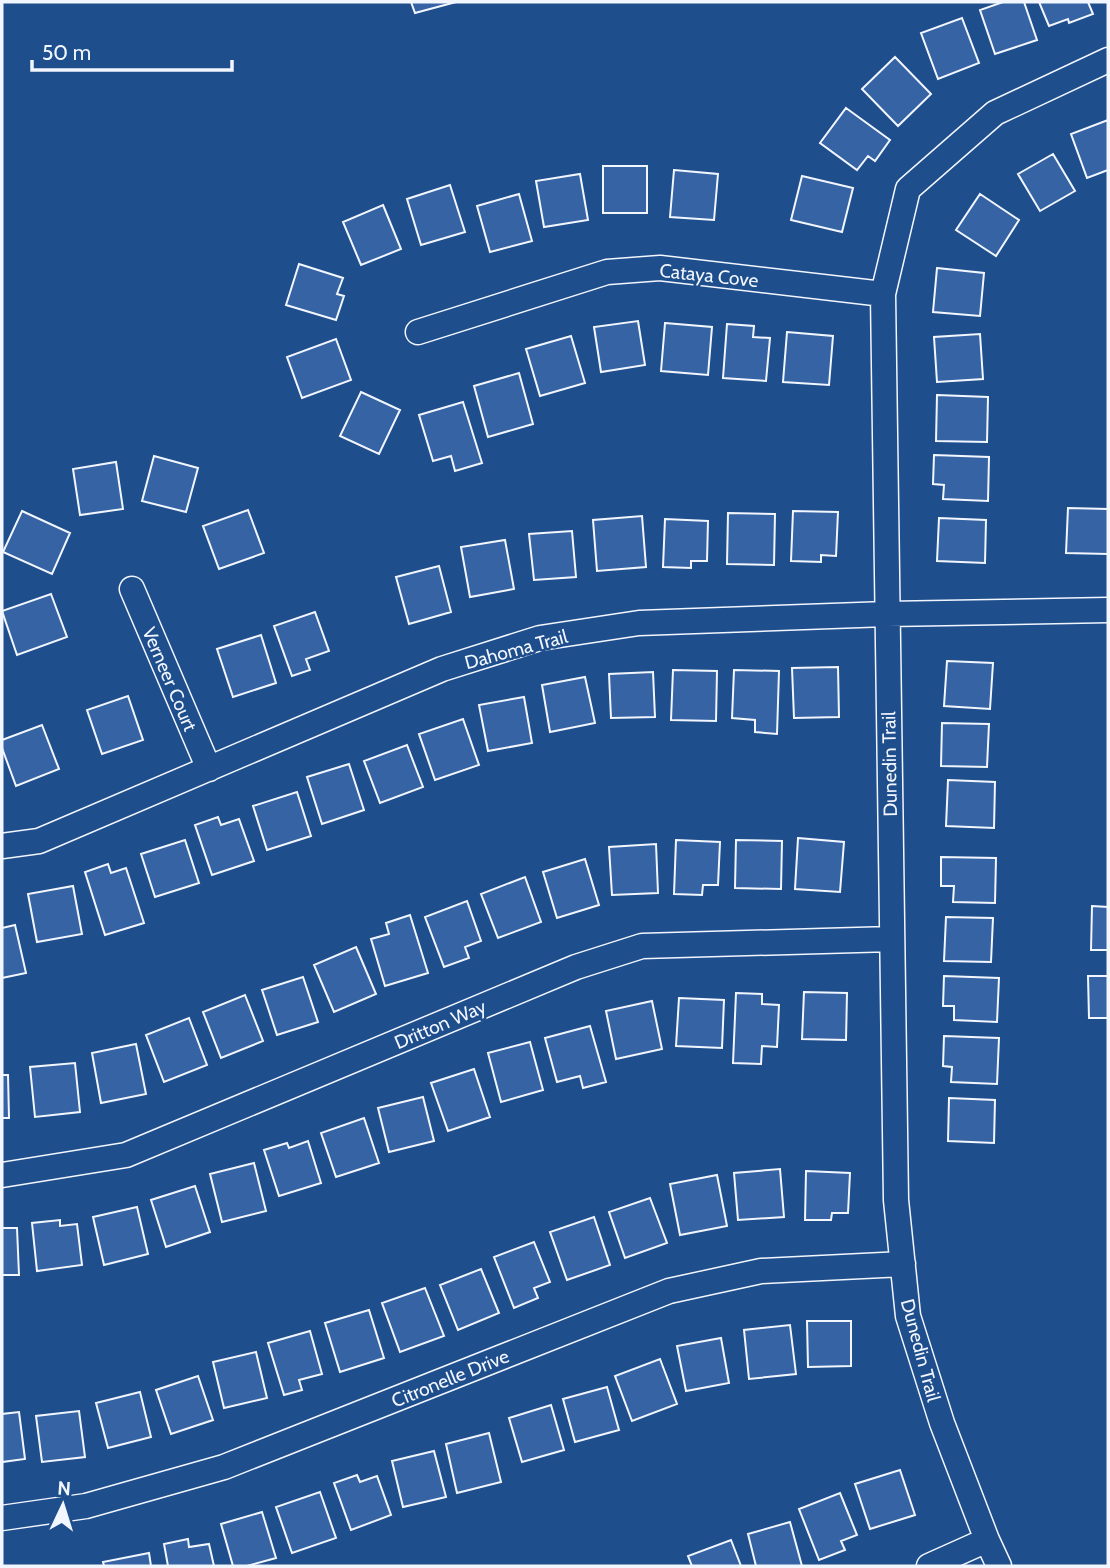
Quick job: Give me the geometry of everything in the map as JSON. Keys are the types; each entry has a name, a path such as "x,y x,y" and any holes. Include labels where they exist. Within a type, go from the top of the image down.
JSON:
{"street":[{"name":"Dunedin Trail","path":"999,1566 942,1423 908,1316 896,1200 883,294 908,189 995,113 1108,60"},
{"name":"Cataya Cove","path":"418,332 607,272 660,268 883,294"},
{"name":"Verneer Court","path":"132,589 209,769"},
{"name":"Dahoma Trail","path":"2,846 39,841 442,670 540,638 639,623 887,614 1108,610"},
{"name":"Dritton Way","path":"2,1175 126,1155 576,967 642,946 892,939"},
{"name":"Citronelle Drive","path":"2,1518 86,1506 224,1467 669,1291 761,1271 903,1264"},
{"path":"929,1566 987,1540"}],"building":[{"path":"411,2 456,2 415,13"},
{"path":"1003,2 1024,2 1037,40 995,54 980,10"},
{"path":"1039,2 1088,2 1093,14 1069,23 1068,19 1049,26"},
{"path":"962,18 979,63 938,79 921,33"},
{"path":"895,57 931,94 898,126 862,89"},
{"path":"846,108 890,140 875,161 868,156 857,170 820,143"},
{"path":"1108,120 1108,170 1087,178 1071,134"},
{"path":"1053,154 1075,191 1040,211 1018,174"},
{"path":"603,166 647,166 647,213 603,213"},
{"path":"674,170 718,174 714,220 670,217"},
{"path":"580,174 588,220 544,227 536,181"},
{"path":"802,176 853,188 842,232 791,220"},
{"path":"450,185 465,232 421,245 407,199"},
{"path":"519,194 532,241 490,252 477,206"},
{"path":"980,194 1019,220 996,256 956,230"},
{"path":"383,205 401,249 361,265 343,222"},
{"path":"299,264 343,278 337,294 344,296 336,320 286,305"},
{"path":"937,268 984,273 980,316 933,312"},
{"path":"638,321 645,365 601,372 594,327"},
{"path":"665,323 712,327 708,375 661,371"},
{"path":"727,324 754,326 753,337 770,338 766,381 723,378"},
{"path":"787,332 833,336 829,385 783,382"},
{"path":"980,334 983,379 937,382 934,337"},
{"path":"571,336 585,383 540,396 526,349"},
{"path":"336,339 351,380 302,398 287,357"},
{"path":"519,373 533,424 488,437 474,386"},
{"path":"361,392 400,410 379,454 340,436"},
{"path":"937,395 988,397 987,442 936,441"},
{"path":"463,402 482,463 455,471 451,456 433,461 419,415"},
{"path":"934,455 989,457 988,501 943,499 944,485 933,484"},
{"path":"154,456 198,468 186,512 142,501"},
{"path":"116,462 123,509 80,515 73,469"},
{"path":"1068,508 1108,509 1108,554 1066,553"},
{"path":"248,510 264,553 219,569 203,526"},
{"path":"22,511 70,533 52,574 3,552"},
{"path":"793,511 838,512 836,556 821,555 821,562 791,561"},
{"path":"728,513 775,514 774,565 727,564"},
{"path":"642,516 646,567 597,571 593,520"},
{"path":"939,518 986,520 985,563 937,561"},
{"path":"665,519 708,521 707,561 691,561 691,568 663,567"},
{"path":"572,531 576,577 534,580 529,534"},
{"path":"505,540 514,589 470,597 461,547"},
{"path":"439,566 451,612 409,624 396,577"},
{"path":"51,594 67,637 17,655 2,611"},
{"path":"315,612 329,651 306,659 310,670 292,676 274,626"},
{"path":"261,635 276,683 233,697 217,649"},
{"path":"947,661 993,663 990,709 944,706"},
{"path":"838,667 839,717 794,718 792,668"},
{"path":"673,670 717,671 716,721 671,720"},
{"path":"734,670 779,671 777,734 755,732 755,720 732,718"},
{"path":"653,672 655,717 611,718 609,674"},
{"path":"585,677 595,723 550,732 542,685"},
{"path":"128,696 143,740 102,754 87,710"},
{"path":"524,697 532,743 488,751 479,705"},
{"path":"463,719 479,765 435,780 419,734"},
{"path":"942,723 989,724 987,767 941,766"},
{"path":"42,725 59,769 16,786 2,748 2,740"},
{"path":"407,745 423,787 380,803 364,761"},
{"path":"349,764 364,810 322,824 307,777"},
{"path":"948,780 995,782 994,828 946,826"},
{"path":"297,792 311,836 267,850 253,806"},
{"path":"218,817 221,825 239,819 254,861 212,875 195,825"},
{"path":"798,838 844,842 840,892 795,889"},
{"path":"185,840 199,883 155,897 141,854"},
{"path":"676,840 720,842 718,885 703,885 702,895 674,894"},
{"path":"736,840 782,841 781,889 735,888"},
{"path":"656,844 658,893 612,895 609,847"},
{"path":"941,857 996,858 995,903 953,902 954,886 941,886"},
{"path":"585,859 599,905 557,918 543,872"},
{"path":"108,864 111,873 126,868 144,923 105,935 85,872"},
{"path":"525,877 541,922 498,938 481,894"},
{"path":"73,886 82,934 37,942 28,894"},
{"path":"467,901 481,941 465,947 469,958 444,967 425,917"},
{"path":"1092,906 1108,907 1108,950 1091,950"},
{"path":"410,915 428,973 385,986 371,939 389,934 386,923"},
{"path":"946,917 993,918 991,962 944,961"},
{"path":"15,925 26,973 2,978 2,928"},
{"path":"356,947 376,994 334,1012 314,965"},
{"path":"944,976 999,978 997,1022 954,1020 954,1006 943,1006"},
{"path":"1088,976 1108,976 1108,1018 1089,1018"},
{"path":"303,977 318,1022 277,1035 262,990"},
{"path":"804,992 847,993 846,1040 802,1039"},
{"path":"736,993 762,994 762,1004 779,1005 777,1047 762,1046 761,1064 733,1063"},
{"path":"245,995 263,1041 221,1058 203,1012"},
{"path":"679,998 724,1000 722,1048 676,1046"},
{"path":"652,1001 662,1049 616,1059 606,1011"},
{"path":"189,1018 207,1065 164,1082 146,1035"},
{"path":"590,1026 606,1082 583,1088 580,1076 557,1082 545,1038"},
{"path":"944,1036 999,1038 997,1084 951,1082 952,1067 943,1066"},
{"path":"530,1042 543,1090 501,1102 488,1053"},
{"path":"136,1044 146,1094 101,1103 92,1053"},
{"path":"75,1063 80,1112 35,1117 30,1067"},
{"path":"474,1069 490,1117 448,1131 431,1083"},
{"path":"2,1075 8,1075 9,1118 2,1118"},
{"path":"423,1097 434,1141 389,1152 378,1108"},
{"path":"949,1098 995,1100 994,1143 948,1141"},
{"path":"364,1118 379,1163 336,1177 321,1133"},
{"path":"308,1141 321,1183 279,1196 264,1150 287,1143 289,1148"},
{"path":"254,1163 266,1211 222,1222 210,1174"},
{"path":"780,1169 784,1217 738,1220 734,1173"},
{"path":"806,1171 850,1173 848,1213 832,1213 831,1220 805,1220"},
{"path":"717,1175 727,1226 680,1235 670,1184"},
{"path":"195,1186 210,1232 166,1247 151,1200"},
{"path":"650,1198 667,1243 625,1258 609,1212"},
{"path":"137,1207 148,1254 104,1265 93,1217"},
{"path":"594,1217 610,1265 567,1280 550,1232"},
{"path":"60,1220 60,1226 77,1224 82,1265 37,1271 32,1223"},
{"path":"2,1228 17,1228 19,1275 2,1275"},
{"path":"534,1242 550,1282 534,1288 538,1298 514,1308 494,1257"},
{"path":"481,1269 499,1313 458,1330 440,1285"},
{"path":"425,1288 444,1336 400,1352 382,1303"},
{"path":"369,1310 384,1358 340,1372 325,1323"},
{"path":"807,1321 851,1321 851,1366 808,1367"},
{"path":"790,1325 796,1374 749,1379 744,1330"},
{"path":"310,1331 322,1374 299,1380 302,1390 284,1395 268,1343"},
{"path":"721,1338 729,1383 686,1391 677,1346"},
{"path":"256,1352 267,1398 224,1408 213,1362"},
{"path":"660,1359 677,1404 632,1421 615,1376"},
{"path":"198,1376 213,1420 171,1434 156,1390"},
{"path":"607,1387 619,1430 575,1442 563,1399"},
{"path":"140,1392 151,1437 108,1448 96,1403"},
{"path":"551,1405 564,1450 522,1462 509,1418"},
{"path":"79,1411 85,1457 42,1462 36,1416"},
{"path":"19,1412 25,1459 2,1462 2,1414"},
{"path":"489,1433 501,1482 457,1493 446,1444"},
{"path":"434,1451 446,1497 403,1507 392,1461"},
{"path":"900,1470 915,1515 870,1529 855,1484"},
{"path":"357,1475 360,1482 377,1476 391,1515 351,1530 334,1483"},
{"path":"320,1492 336,1538 292,1553 276,1507"},
{"path":"840,1493 857,1535 841,1541 845,1550 819,1560 799,1509"},
{"path":"262,1512 276,1558 247,1566 233,1566 221,1524"},
{"path":"790,1522 802,1566 756,1566 748,1534"},
{"path":"188,1539 189,1547 209,1544 214,1566 168,1566 164,1544"},
{"path":"731,1540 741,1566 692,1566 688,1556"},
{"path":"149,1553 151,1566 104,1566 103,1562"}]}
